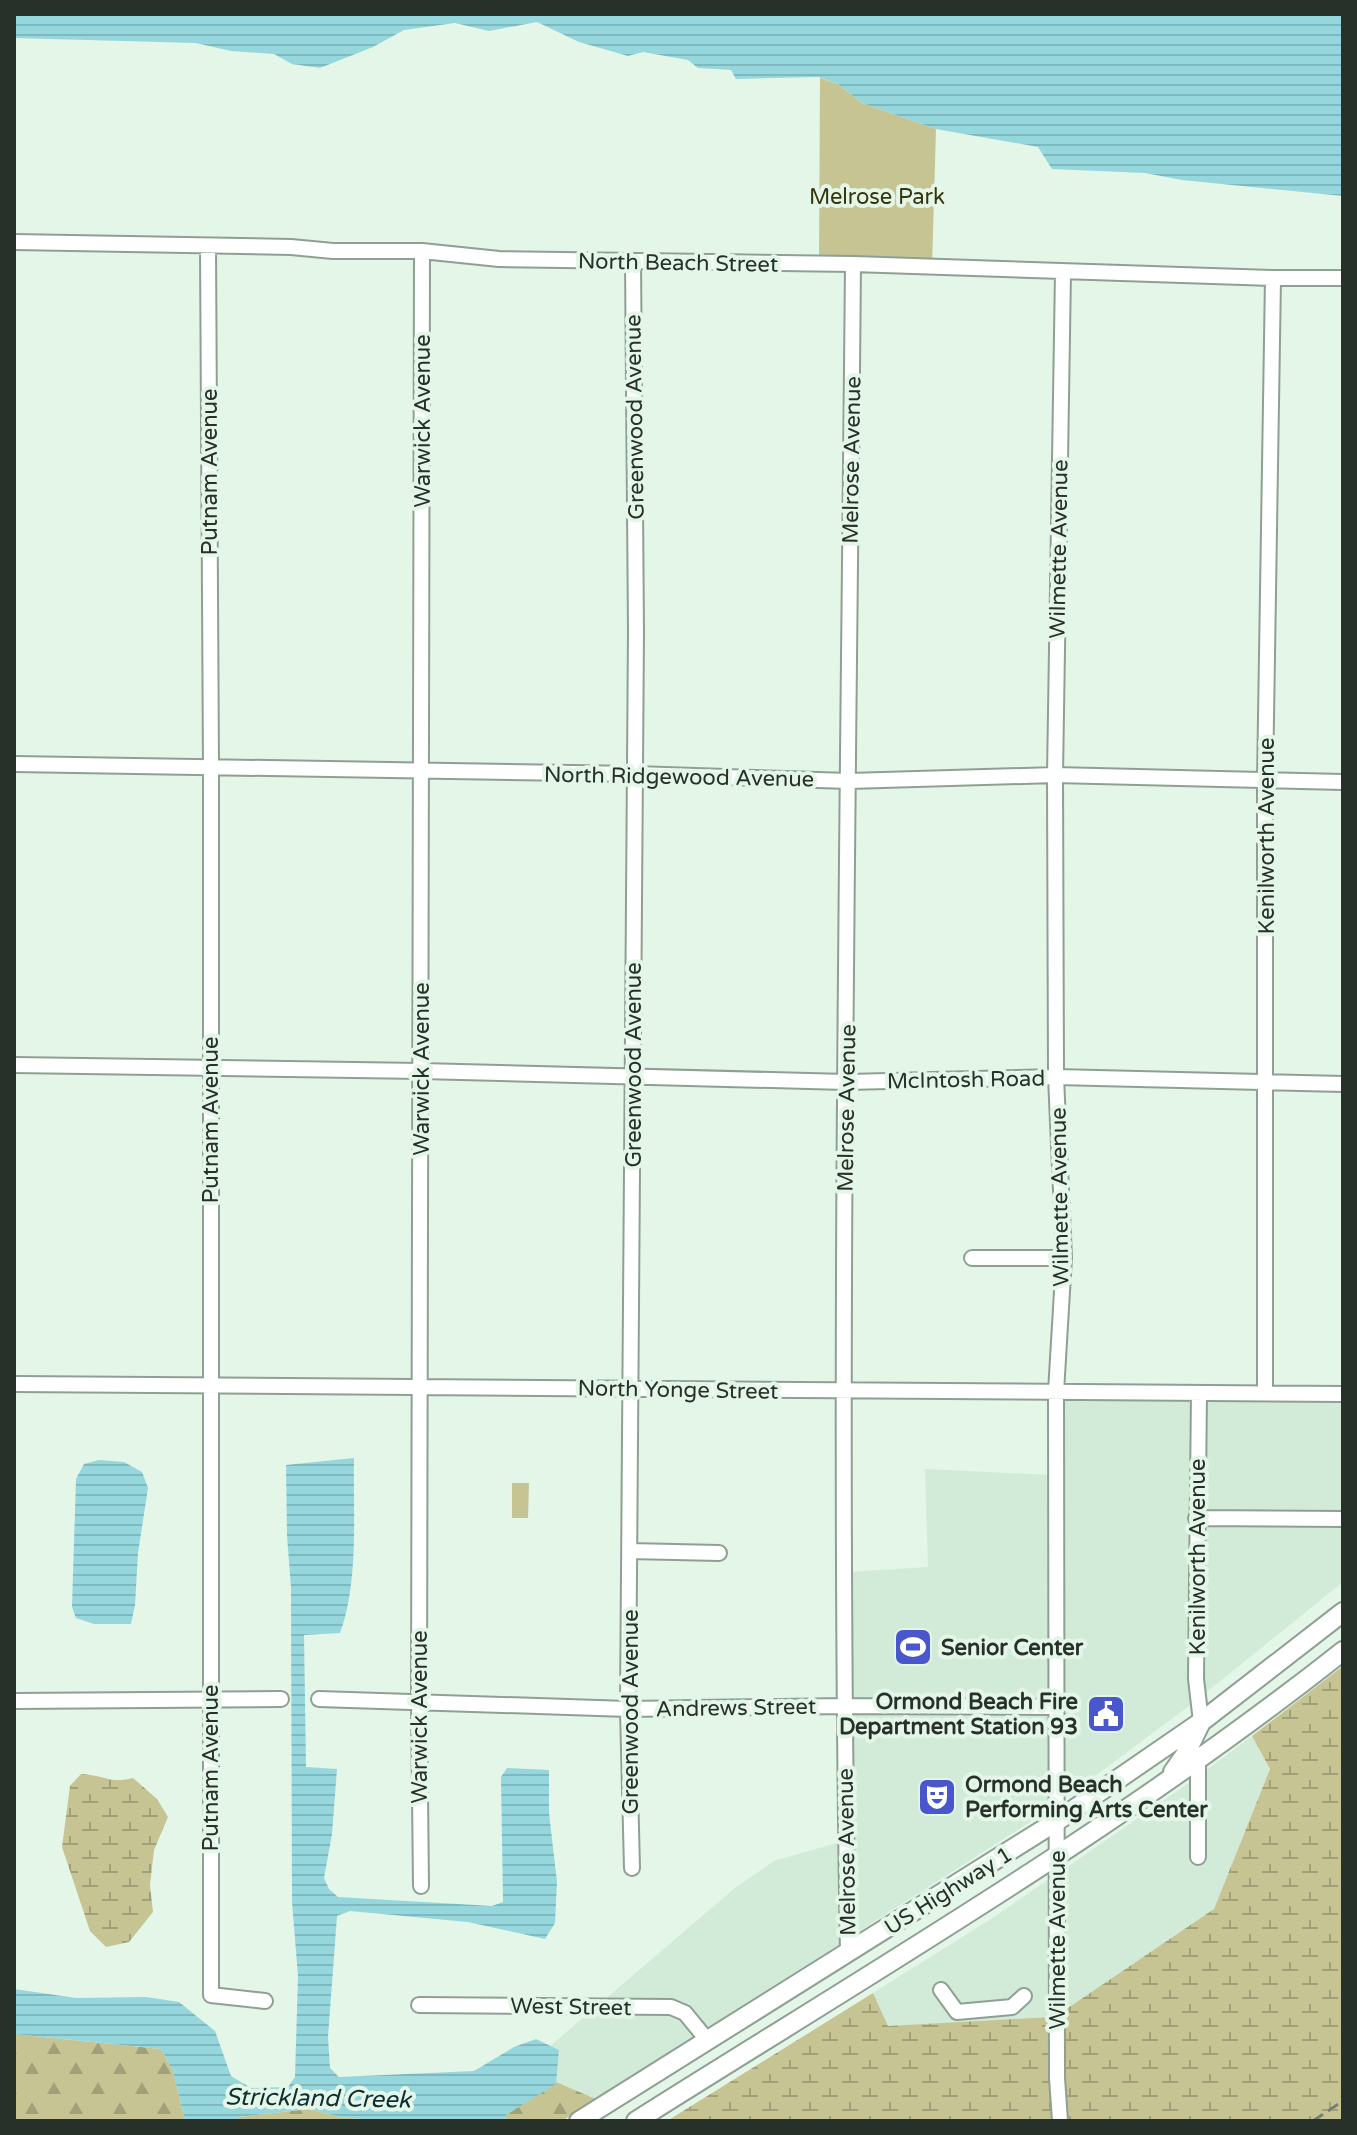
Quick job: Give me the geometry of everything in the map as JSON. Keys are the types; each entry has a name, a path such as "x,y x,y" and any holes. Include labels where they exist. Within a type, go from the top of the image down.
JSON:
{"main road":[{"name":"US Highway 1","path":"579,2121 1057,1821 1201,1722 1343,1612"},
{"name":"US Highway 1","path":"636,2121 1057,1856 1198,1760 1343,1651"},
{"path":"1198,1760 1209,1730 1230,1700"},
{"path":"1164,1784 1185,1755 1201,1722"},
{"path":"829,2000 847,1976 850,1967 848,1953"}],"street":[{"name":"North Beach Street","path":"14,242 422,251 499,259 853,264 1343,278"},
{"name":"Putnam Avenue","path":"208,246 211,1995 265,2001"},
{"name":"Warwick Avenue","path":"421,1886 422,251"},
{"name":"Greenwood Avenue","path":"632,1868 628,1709 635,774 633,261"},
{"name":"Melrose Avenue","path":"848,1953 843,1706 843,1391 853,264"},
{"name":"Wilmette Avenue","path":"1060,2121 1057,2078 1056,1392 1064,1258 1056,1077 1055,775 1063,272"},
{"name":"Kenilworth Avenue","path":"1265,1393 1265,780 1273,278"},
{"name":"North Ridgewood Avenue","path":"14,764 635,774 849,781 1055,775 1343,782"},
{"name":"McIntosh Road","path":"14,1065 846,1082 1056,1077 1343,1084"},
{"path":"972,1258 1064,1258"},
{"name":"North Yonge Street","path":"14,1384 1343,1394"},
{"name":"Kenilworth Avenue","path":"1199,1393 1196,1679 1201,1722"},
{"path":"1196,1518 1343,1519"},
{"path":"630,1551 719,1553"},
{"path":"14,1701 281,1699"},
{"name":"Andrews Street","path":"319,1699 628,1709 1057,1707"},
{"path":"1198,1760 1198,1857"},
{"path":"941,1990 957,2012 1012,2007 1024,1996"},
{"name":"West Street","path":"419,2005 671,2007 685,2013 708,2041"}],"shaded area":[{"path":"1062,1397 1193,1398 1190,1678 1193,1703 1063,1800"},
{"path":"1204,1398 1343,1399 1343,1514 1202,1513"},
{"path":"925,1469 1051,1475 1052,1702 849,1701 849,1572 928,1567"},
{"path":"1202,1523 1343,1525 1343,1582 1203,1695"},
{"path":"849,1711 1052,1712 1052,1808 853,1935"},
{"path":"1252,1736 1270,1769 1214,1909 1062,2012 1063,1870 1193,1780 1192,1861 1203,1862 1204,1772"},
{"path":"840,1842 842,1943 706,2030 697,2018 603,2001 735,1888 774,1861"},
{"path":"1052,1877 1051,2017 888,2026 873,1993","holes":["942,1983 960,2006 1009,2002 1023,1989 1031,1996 1017,2011 953,2014 934,1989"]},
{"path":"591,2011 677,2014 697,2036 596,2099 556,2082 559,2050 550,2046"}],"green space":[{"name":"Melrose Park","path":"820,78 838,84 862,103 936,129 932,267 819,263"},
{"path":"512,1483 529,1483 528,1518 512,1518"},
{"path":"1343,1666 1343,2121 1065,2121 1062,2012 1214,1909 1270,1769 1252,1736"},
{"path":"81,1774 113,1780 133,1778 157,1799 168,1817 154,1850 150,1885 153,1912 129,1942 106,1947 90,1931 62,1847 70,1786"},
{"path":"873,1993 888,2026 1051,2017 1054,2121 667,2121"},
{"path":"14,2034 161,2049 173,2071 185,2121 14,2121"},
{"path":"556,2082 596,2099 562,2121 505,2121 506,2115"},
{"path":"309,2109 340,2117 382,2121 235,2121 239,2117"}],"water":[{"path":"14,14 1343,14 1343,196 1182,180 1145,173 1052,169 1038,147 936,129 862,103 838,84 818,77 736,79 731,70 698,68 688,60 643,52 628,56 579,42 537,22 489,31 455,23 404,30 373,47 320,68 292,64 274,54 231,51 196,43 14,38"},
{"name":"Strickland Creek","path":"354,1458 353,1569 346,1613 340,1633 304,1635 306,1767 337,1769 332,1834 324,1878 329,1889 338,1897 492,1906 503,1902 501,1777 507,1768 549,1770 549,1813 557,1882 555,1923 545,1939 468,1922 350,1911 337,1916 328,2037 330,2068 339,2077 474,2071 514,2047 536,2039 559,2050 556,2084 506,2115 505,2121 382,2121 340,2117 309,2109 239,2117 235,2121 185,2121 173,2071 161,2049 14,2034 14,1989 76,1998 146,1997 179,2002 215,2031 231,2076 251,2088 288,2087 295,2077 298,1976 292,1902 291,1587 286,1465"},
{"path":"99,1460 124,1462 142,1472 148,1488 131,1624 94,1624 76,1618 72,1607 76,1479 84,1464"}],"railway":[{"path":"1313,2121 1343,2101"}],"place":[{"name":"Senior Center","path":"913,1647"},
{"name":"Ormond Beach Fire Department Station 93","path":"1106,1714"},
{"name":"Ormond Beach Performing Arts Center","path":"937,1797"}]}
